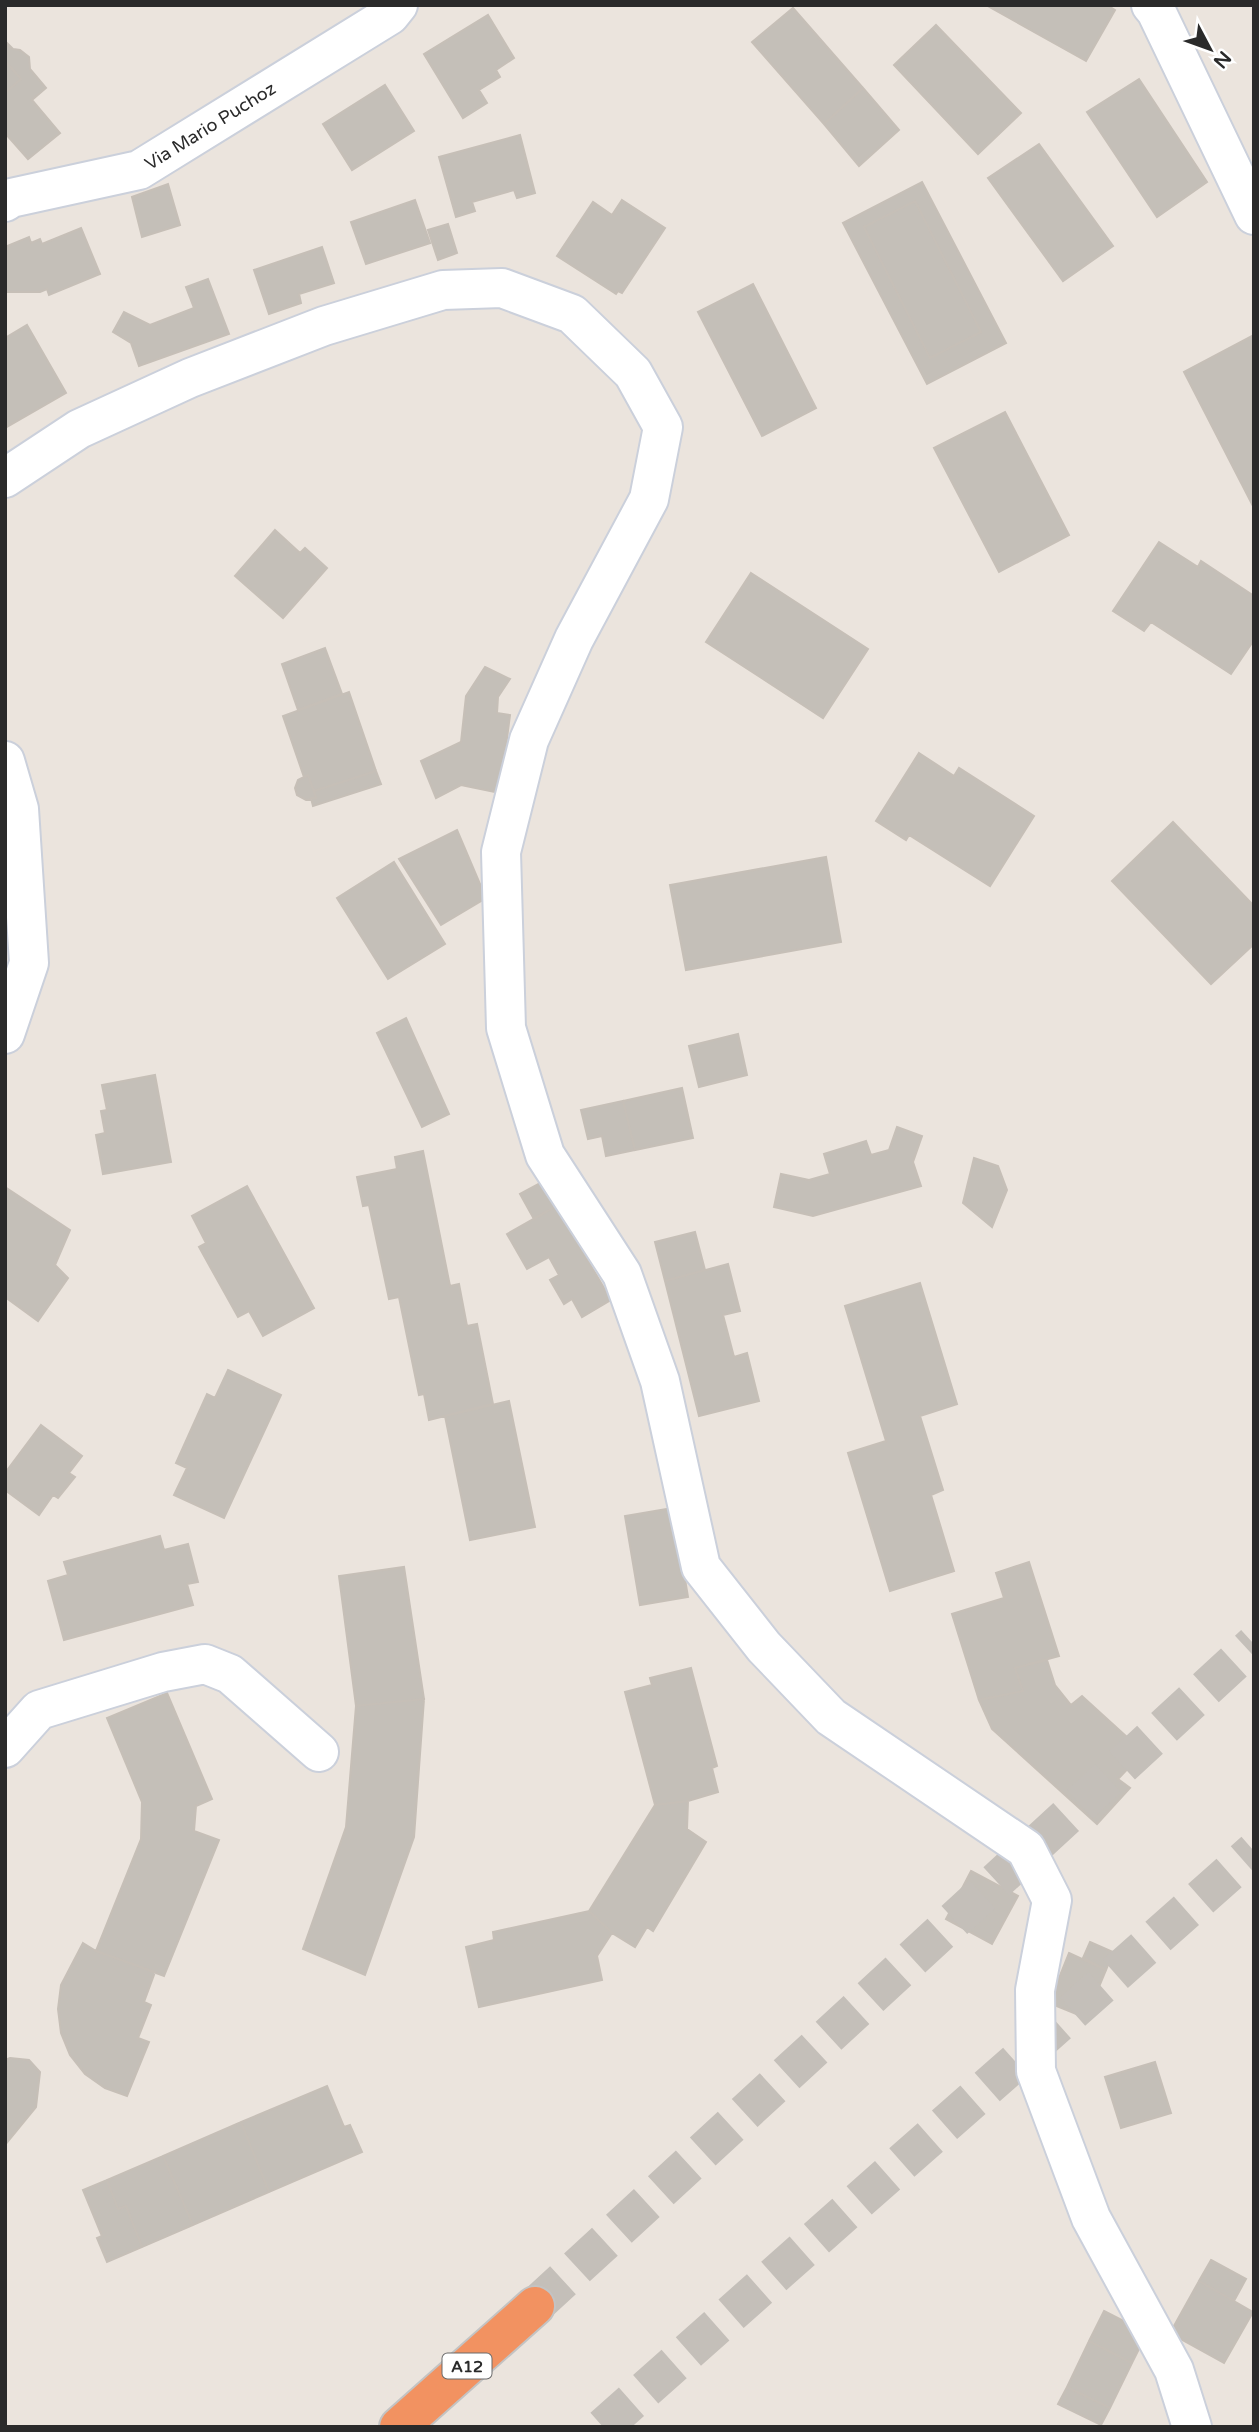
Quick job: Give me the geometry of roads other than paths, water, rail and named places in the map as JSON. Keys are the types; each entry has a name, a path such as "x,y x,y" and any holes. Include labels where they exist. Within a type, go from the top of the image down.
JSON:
{"highway":[{"name":"A12","path":"399,2427 535,2306"}],"street":[{"name":"Via Mario Puchoz","path":"5,202 11,198 139,170 390,15 398,5"},
{"path":"1151,5 1254,215"},
{"path":"5,478 79,429 190,378 324,326 443,290 502,288 572,314 633,373 663,427 649,499 574,639 529,740 501,852 506,1028 545,1155 622,1274 660,1381 701,1567 764,1647 831,1717 1026,1849 1052,1900 1035,1990 1035,2071 1091,2218 1174,2370 1192,2427"},
{"path":"5,761 19,809 29,963 5,1034"},
{"path":"5,1748 39,1710 163,1672 205,1664 230,1674 319,1752"}],"tunnel":[{"path":"535,2306 1254,1644"},
{"path":"603,2427 1254,1851"}]}
